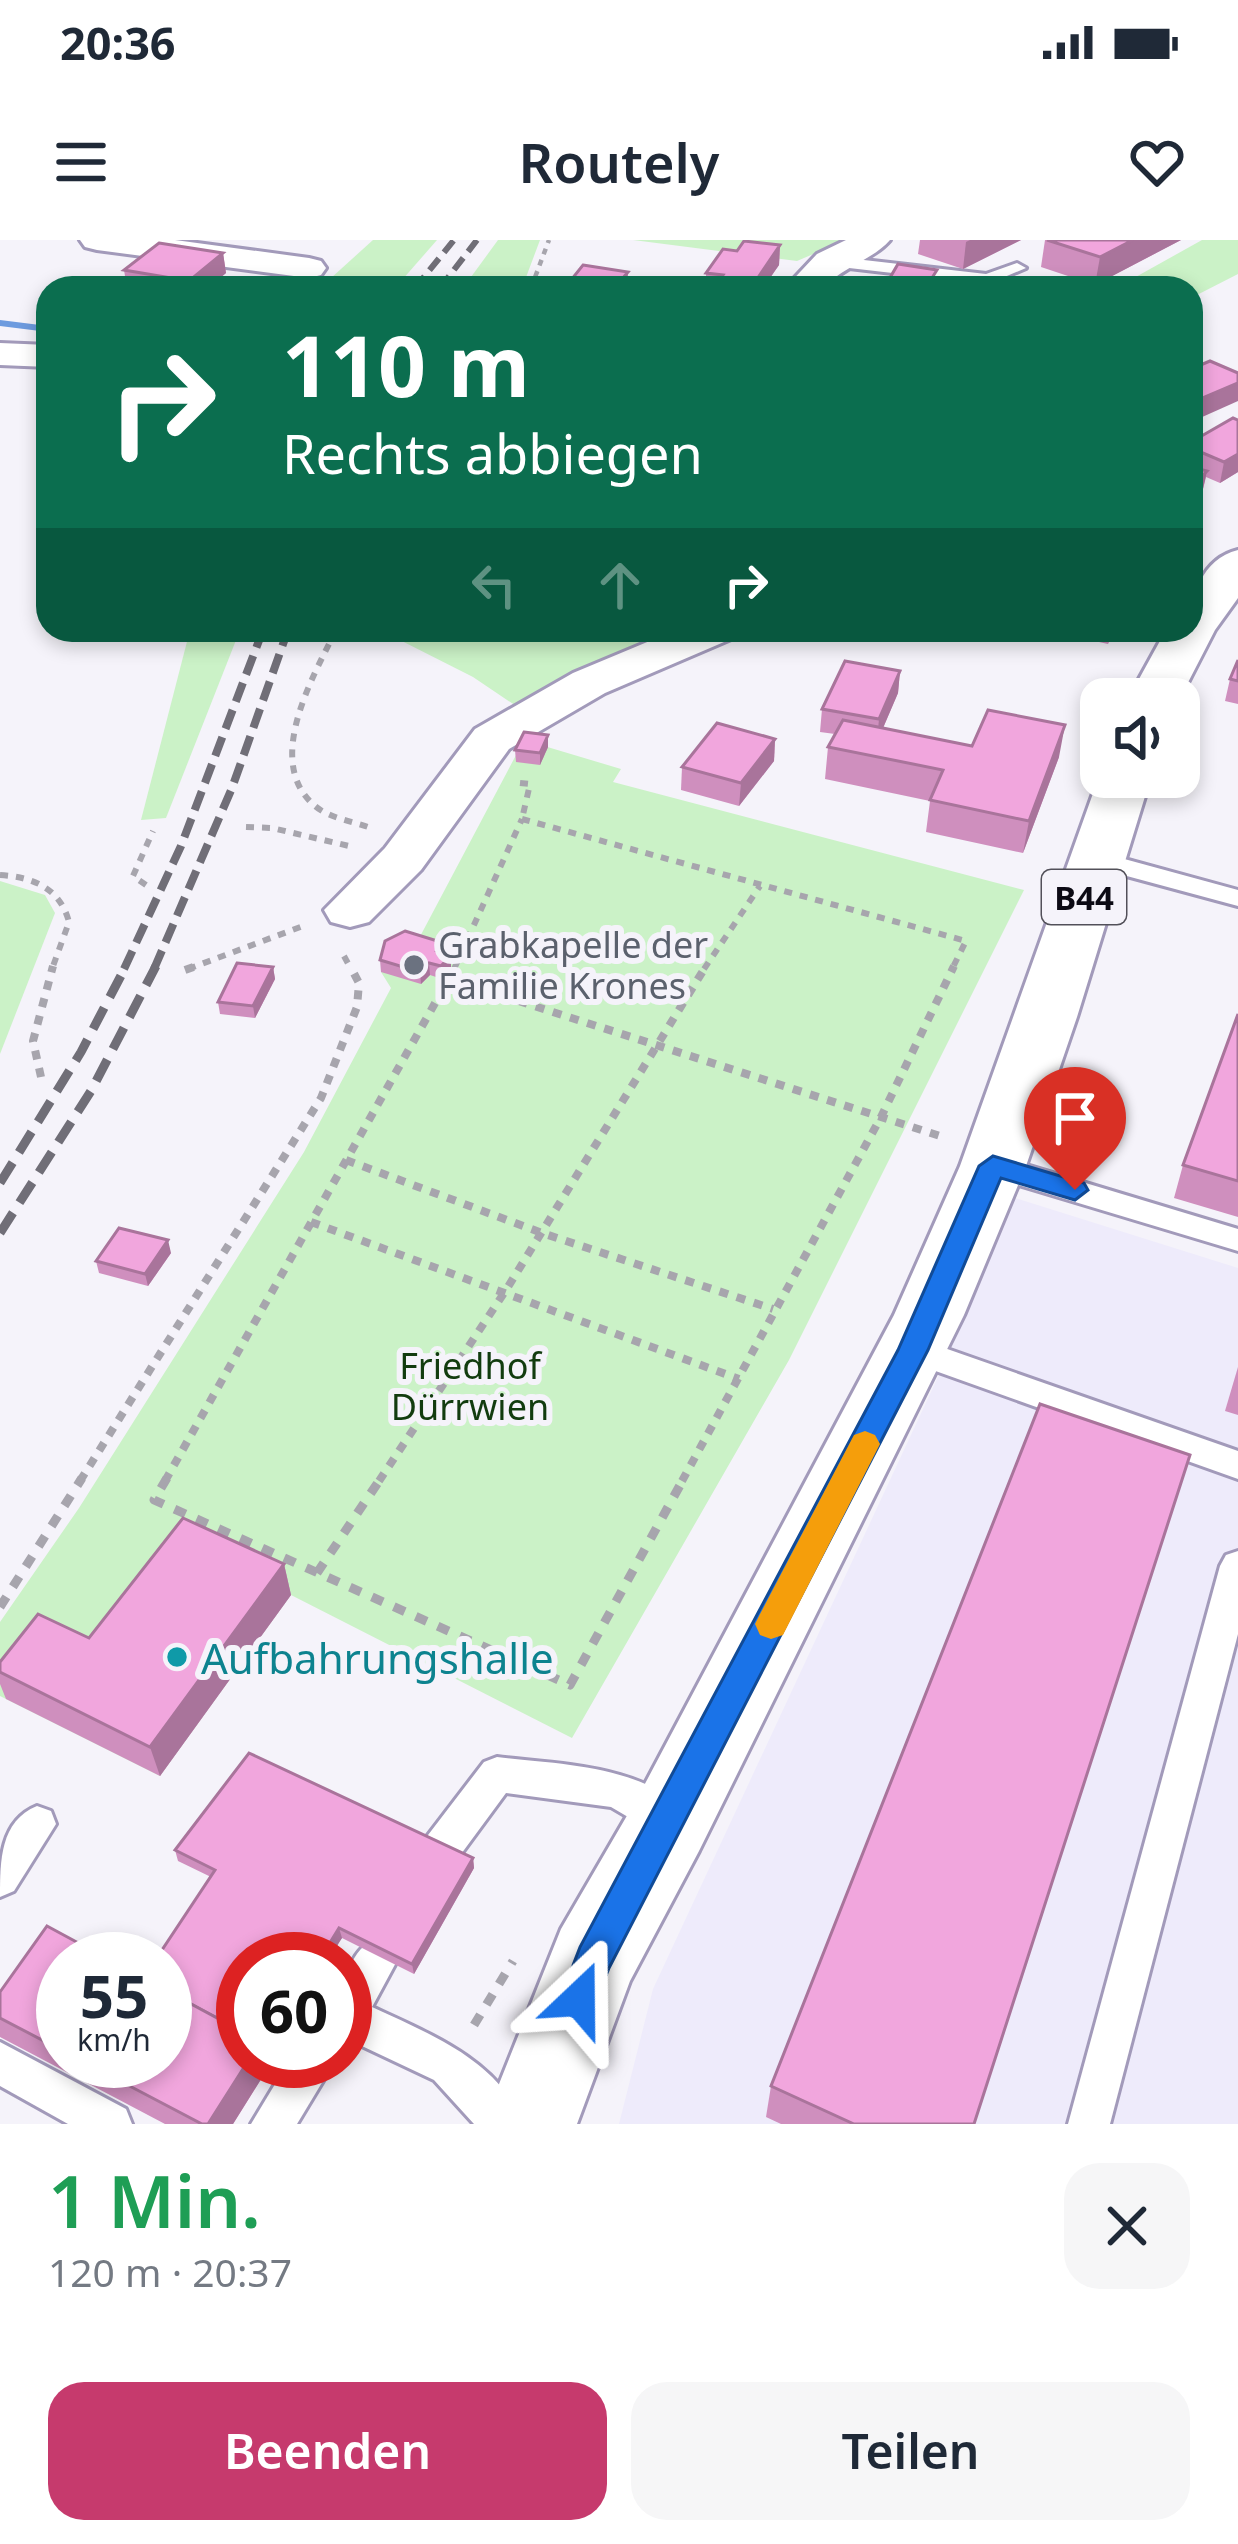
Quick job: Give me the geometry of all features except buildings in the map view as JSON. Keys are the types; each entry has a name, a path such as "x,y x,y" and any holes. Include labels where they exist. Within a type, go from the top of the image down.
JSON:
{"main road":[{"path":"1203,613 1238,564"},
{"path":"1165,678 1185,642"},
{"name":"B44","path":"530,2124 563,2081 593,1960 669,1823 913,1350 967,1151 1047,1017 1117,798"}],"street":[{"path":"97,240 286,276"},
{"path":"299,276 341,240"},
{"path":"815,276 829,261 872,240"},
{"path":"0,354 36,356"},
{"path":"350,910 403,859 492,739 589,683 686,642"}],"lane":[{"path":"829,261 962,276"},
{"path":"996,276 1017,268"},
{"path":"1095,859 1238,898"},
{"path":"967,1151 1238,1240"},
{"path":"913,1350 1238,1466"},
{"path":"1089,2124 1227,1654 1238,1566"},
{"path":"439,1852 497,1774 617,1790 669,1823"},
{"path":"0,1878 37,1824"},
{"path":"372,1969 379,1957"},
{"path":"372,2028 449,2066 503,2124"},
{"path":"0,2063 111,2124"},
{"path":"272,2124 296,2088"}],"path":[{"path":"536,276 549,240"},
{"path":"330,642 299,703 297,769 304,796 319,810 381,831 403,859"},
{"path":"522,818 760,886 966,941 881,1117 570,1684 154,1500 450,979 522,818"},
{"path":"246,827 272,828 403,859"},
{"path":"146,885 133,876 153,831"},
{"path":"0,875 20,875 53,890 67,905 69,922 31,1033 29,1056 41,1077"},
{"path":"317,1573 506,1290 655,1042 760,886"},
{"path":"185,970 350,910"},
{"path":"0,1607 321,1098 357,1007 359,983 337,943 350,910"},
{"path":"450,979 881,1117 967,1151"},
{"path":"346,1160 542,1233 773,1309"},
{"path":"311,1222 739,1379"}],"shaded area":[{"path":"1015,1198 1238,1268 1238,2124 619,2124 653,1989 944,1364"}],"green space":[{"path":"373,240 437,240 406,276 333,276"},
{"path":"498,240 540,240 526,276 472,276"},
{"path":"633,240 846,240 797,261"},
{"path":"1202,240 1238,240 1238,274 1203,292 1203,276 1138,276"},
{"path":"187,642 235,642 166,818 141,820"},
{"path":"404,642 686,642 522,710 473,677"},
{"name":"Friedhof Dürrwien","path":"524,740 621,769 613,782 1024,890 789,1360 572,1738 291,1595 160,1776 0,1696 0,1622 79,1508 304,1152 391,988 381,972 415,946"},
{"path":"0,881 45,895 55,913 0,1054"}],"waterway":[{"path":"0,323 36,328"}],"railway":[{"path":"425,276 454,240"},
{"path":"449,276 477,240"},
{"path":"124,969 181,846 258,642"},
{"path":"154,969 232,788 284,642"},
{"path":"0,1183 81,1052 126,966"},
{"path":"0,1233 91,1091 156,966"}],"slow traffic":[{"path":"771,1624 865,1444"}],"place":[{"name":"Grabkapelle der Familie Krones","path":"414,965"},
{"name":"Aufbahrungshalle","path":"177,1657"}],"route":[{"path":"579,1999 593,1960 669,1823 913,1350 993,1166 1075,1190"}]}
